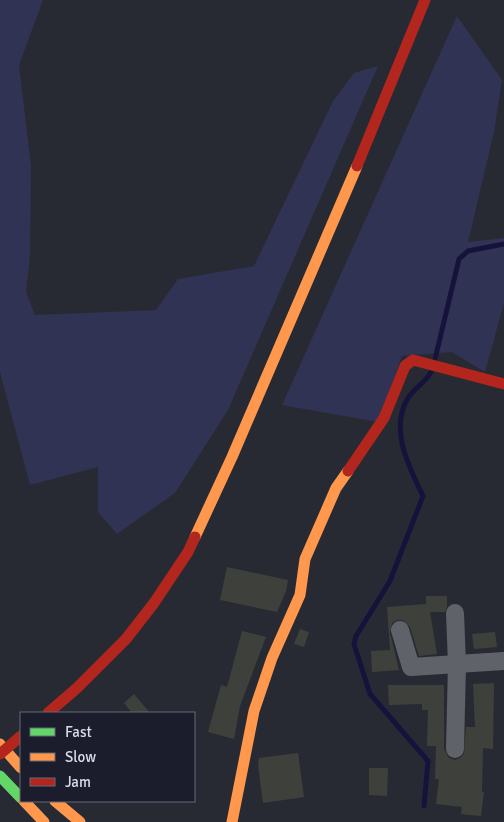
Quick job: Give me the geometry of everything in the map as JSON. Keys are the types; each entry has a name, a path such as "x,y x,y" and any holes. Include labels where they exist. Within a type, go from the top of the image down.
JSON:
{"main road":[{"path":"49,712 77,688 126,639 154,603 188,552 236,448 330,230 425,0"},
{"path":"232,822 254,711 272,658 300,595 305,559 336,488 384,418 404,366 413,360 504,384"},
{"path":"20,737 1,749 20,767"},
{"path":"0,776 20,797"},
{"path":"25,802 44,822"},
{"path":"55,802 80,822"}],"street":[{"path":"455,749 456,613"},
{"path":"400,630 411,667 504,661"}],"shaded area":[{"path":"0,0 43,0 19,65 31,166 30,255 26,292 35,315 156,310 178,279 254,266 333,101 354,73 378,66 228,410 175,493 117,534 98,512 98,467 30,485 0,372"},
{"path":"457,16 502,80 494,132 468,242 504,238 504,303 485,372 452,352 402,356 378,422 282,405"}],"building":[{"path":"227,567 288,580 286,591 277,612 220,600"},
{"path":"426,596 447,596 445,612 430,612 437,654 419,656 410,627 403,620 397,620 392,623 390,633 399,670 372,672 371,651 390,650 387,607 426,604"},
{"path":"300,629 309,632 304,647 294,644"},
{"path":"242,631 266,637 240,706 234,739 208,732 221,685 227,687"},
{"path":"495,632 497,647 474,649 472,634"},
{"path":"494,683 493,749 483,748 482,792 484,792 481,816 461,814 462,807 436,804 439,779 435,779 436,746 427,746 428,710 422,710 422,704 389,705 388,685 444,685 444,749 449,758 455,760 464,754 466,727 475,727 473,684"},
{"path":"134,694 149,712 131,712 124,703"},
{"path":"298,753 304,797 263,803 258,765 259,758"},
{"path":"369,768 388,768 387,796 369,795"}],"waterway":[{"path":"435,359 459,259 468,251 504,244"},
{"path":"424,806 428,761 370,694 354,644 356,636 390,581 423,496 403,448 400,422 408,398 431,372"}],"traffic: fast":[{"path":"0,776 20,797"}],"traffic: slow":[{"path":"195,537 232,457 357,166"},
{"path":"232,822 254,711 272,658 300,595 305,559 336,488 348,471"},
{"path":"0,744 20,767"},
{"path":"25,802 44,822"},
{"path":"56,802 80,822"}],"traffic: jam":[{"path":"357,166 425,0"},
{"path":"348,471 384,418 405,366 413,360 504,384"},
{"path":"49,712 77,688 126,639 154,603 188,552 195,537"},
{"path":"0,754 20,737"}]}
